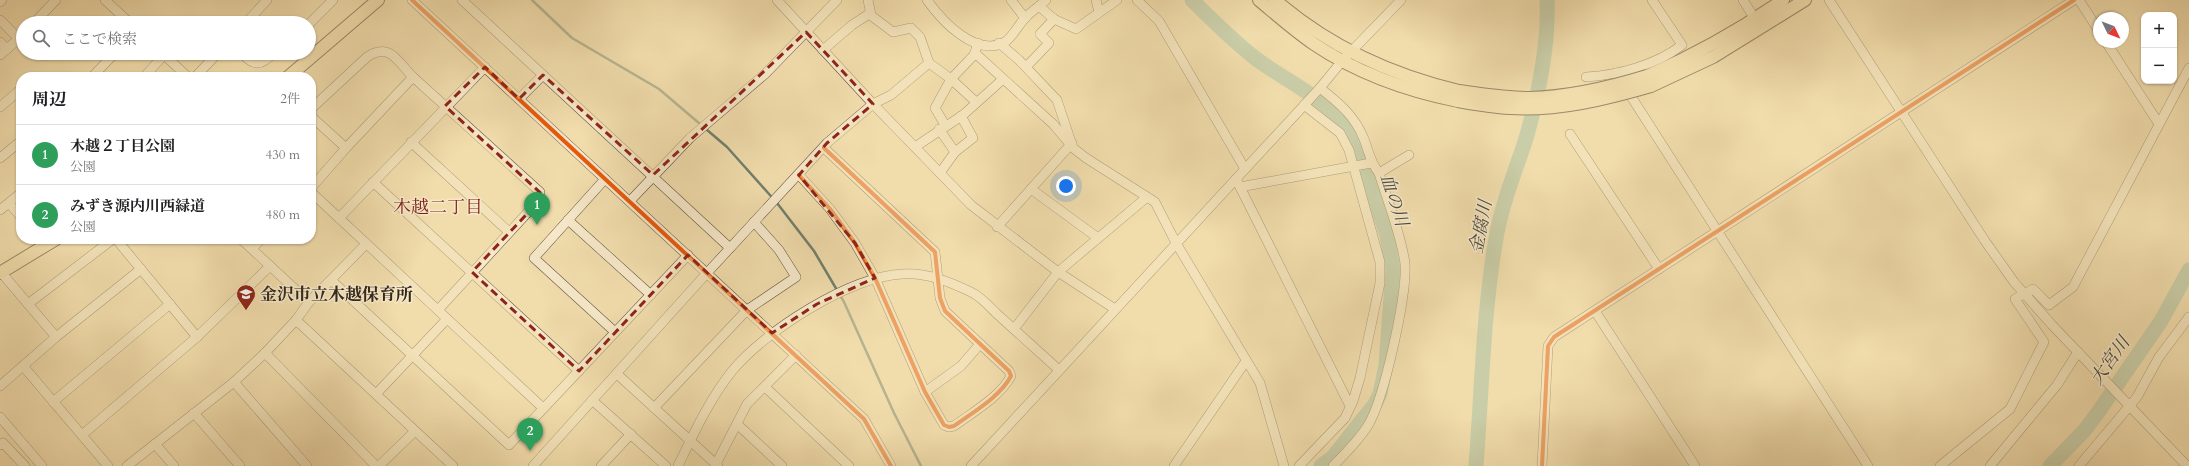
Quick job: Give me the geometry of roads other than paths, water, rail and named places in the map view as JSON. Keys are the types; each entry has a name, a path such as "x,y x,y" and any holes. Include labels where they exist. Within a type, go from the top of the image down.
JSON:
{"main road":[{"path":"316,53 378,0"},
{"path":"1259,0 1314,44 1342,61 1403,87 1459,96 1510,108 1545,108 1601,100 1713,57 1805,0"},
{"path":"1275,0 1308,26 1351,52 1459,96"},
{"path":"1649,81 1755,19 1784,0"},
{"path":"294,72 308,60"},
{"path":"0,272 48,244"}],"street":[{"path":"41,16 56,0"},
{"path":"105,0 122,16"},
{"path":"252,16 267,0"},
{"path":"316,17 333,0"},
{"path":"412,0 864,419 891,466"},
{"path":"462,0 653,175 730,248"},
{"path":"630,201 653,175 690,138 765,74 837,0"},
{"path":"868,0 871,15 893,32 911,28 920,37 929,63 951,79 976,102"},
{"path":"927,0 951,27 973,42 991,46 1005,41 1025,18 1042,3 1054,19 1076,29 1117,0"},
{"path":"1011,0 1025,18"},
{"path":"1096,0 1099,12"},
{"path":"1137,0 1159,21 1245,169"},
{"path":"970,466 1176,243 1238,183 1245,169 1320,88 1342,61 1400,0"},
{"path":"1586,77 1637,68 1671,53 1682,45 1652,0"},
{"path":"1743,0 1755,19"},
{"path":"1828,0 1985,241 2024,293 2187,466"},
{"path":"1542,466 1548,346 1554,337 2074,0"},
{"path":"2079,0 2093,22"},
{"path":"780,1 806,32 873,104 971,205 997,227 1058,272 1115,309"},
{"path":"823,50 852,25 869,14 871,15"},
{"path":"1026,68 1049,43 1040,34 1054,19"},
{"path":"0,20 16,33"},
{"path":"0,42 3,52 16,41"},
{"path":"999,43 1057,100 1073,148 1086,158 1155,202 1176,243 1260,383 1284,466"},
{"path":"955,152 942,127 935,108 951,79 974,53 978,44"},
{"path":"2110,48 2159,124"},
{"path":"316,104 367,57 377,51 388,52 413,77 540,192 540,199 438,310"},
{"path":"974,53 1002,80 1018,91 1071,143"},
{"path":"97,72 108,60"},
{"path":"148,72 158,60"},
{"path":"170,60 183,72"},
{"path":"200,72 211,60"},
{"path":"249,60 257,64 266,60"},
{"path":"533,466 707,273 824,148 873,104 890,95 929,63"},
{"path":"339,218 485,67"},
{"path":"1940,466 2010,408 2044,342 2016,299 2033,289 2049,305 2073,287 2189,68"},
{"path":"1616,72 1868,466"},
{"path":"519,99 543,75"},
{"path":"316,182 413,77"},
{"path":"915,147 942,127 961,116 976,102 984,98 1002,80"},
{"path":"1320,88 1340,103 1353,117 1364,139 1370,163 1379,173 1405,264 1400,310 1380,399 1368,426 1354,445 1333,466"},
{"path":"0,107 16,94"},
{"path":"1299,466 1345,418 1360,378 1380,283 1380,262 1349,150 1340,133 1304,105"},
{"path":"940,173 955,152 973,138 961,116"},
{"path":"316,121 346,148"},
{"path":"1570,134 1659,269"},
{"path":"411,142 510,232"},
{"path":"997,227 1071,143"},
{"path":"0,158 16,145"},
{"path":"799,175 830,209 855,243 875,278 925,392 944,425 949,428 984,405 1011,376 1009,371 945,311 940,298 935,252 824,148"},
{"path":"1379,173 1409,155"},
{"path":"1238,183 1353,168 1370,163"},
{"path":"605,179 534,258 615,332"},
{"path":"373,182 579,371"},
{"path":"1238,183 1350,406"},
{"path":"1031,189 1098,238"},
{"path":"0,210 16,197"},
{"path":"316,197 543,408"},
{"path":"1014,329 1058,272 1147,197"},
{"path":"9,203 16,211"},
{"path":"568,220 650,295"},
{"path":"654,408 747,310 796,277 779,250 754,222"},
{"path":"28,304 107,244"},
{"path":"118,244 197,337"},
{"path":"247,244 309,302"},
{"path":"252,249 256,244"},
{"path":"127,466 234,382 265,353 296,320 309,302 366,244"},
{"path":"331,280 509,445 688,255"},
{"path":"82,436 197,337 270,266"},
{"path":"0,386 56,337 141,269"},
{"path":"0,272 56,337"},
{"path":"678,466 708,404 732,370 772,333 817,304 854,286 875,278 902,274 939,278 973,293 1059,370"},
{"path":"53,402 170,304"},
{"path":"1595,311 1695,466"},
{"path":"2079,466 2128,404 2137,397 2159,357 2189,316"},
{"path":"376,394 447,319"},
{"path":"296,320 453,466"},
{"path":"925,392 961,366 980,344"},
{"path":"265,353 376,466"},
{"path":"1990,466 2057,385 2079,353"},
{"path":"617,374 717,465 747,404 796,355"},
{"path":"1174,466 1246,361"},
{"path":"23,366 108,466"},
{"path":"234,382 307,466"},
{"path":"765,386 849,466"},
{"path":"592,400 666,466"},
{"path":"194,413 240,466"},
{"path":"0,417 42,466"},
{"path":"736,424 782,466"},
{"path":"379,466 415,431"},
{"path":"14,433 2,444 24,466"},
{"path":"601,466 630,434"},
{"path":"155,444 174,466"},
{"path":"438,466 446,459"}],"waterway":[{"path":"532,0 572,38 659,89 727,147 777,203 814,251 844,302 894,413 921,466"},
{"name":"血の川","path":"1192,0 1222,30 1255,58 1310,94 1335,114 1346,126 1355,140 1387,236 1393,269 1386,365 1380,394 1375,404 1333,457 1321,466"},
{"name":"金腐川","path":"1476,466 1486,320 1492,262 1503,208 1527,135 1539,85 1545,51 1547,0"},
{"name":"大宮川","path":"2050,466 2084,431 2099,411 2161,321 2189,270"}],"place":[{"name":"木越２丁目公園","path":"537,225"},
{"name":"金沢市立木越保育所","path":"246,311"},
{"name":"みずき源内川西緑道","path":"530,451"}],"district":[{"name":"木越二丁目","path":"438,207"}]}
